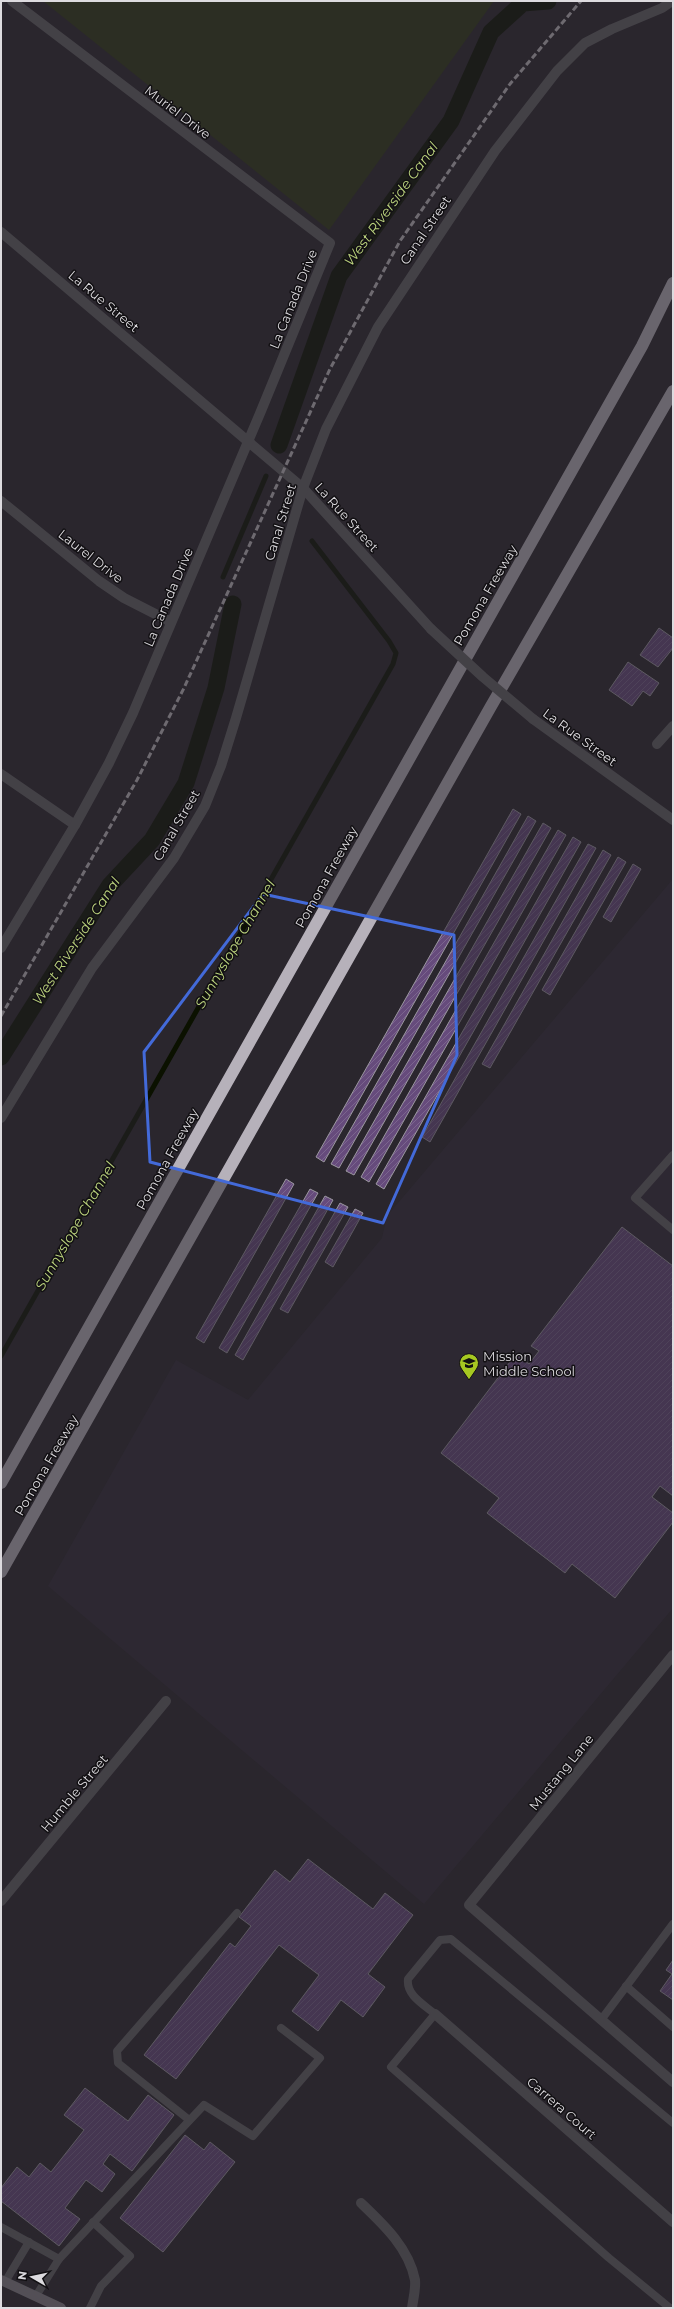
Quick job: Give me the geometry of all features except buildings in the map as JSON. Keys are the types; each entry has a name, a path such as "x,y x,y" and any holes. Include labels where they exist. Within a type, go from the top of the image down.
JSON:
{"highway":[{"name":"Pomona Freeway","path":"1,1483 622,381 673,283"},
{"name":"Pomona Freeway","path":"1,1572 486,715 673,391"}],"main road":[{"path":"3,2281 61,2308"}],"street":[{"name":"Muriel Drive","path":"12,1 330,243"},
{"name":"Canal Street","path":"1,1118 92,968 174,858 205,806 221,766 236,718 303,488 326,429 378,328 495,151 557,71 585,43 612,29 662,8 672,1"},
{"name":"La Rue Street","path":"1,232 249,439 303,488 431,629 483,678 533,719 673,820"},
{"name":"La Canada Drive","path":"1,948 75,825 127,725 249,439 330,243"},
{"name":"Laurel Drive","path":"1,501 99,581 124,598 171,622"},
{"path":"657,744 673,726"},
{"path":"1,774 75,825"},
{"name":"Mustang Lane","path":"601,2020 469,1905 673,1655"},
{"name":"Humble Street","path":"1,1901 166,1701"},
{"name":"Carrera Court","path":"435,2014 673,2222"},
{"path":"601,2020 673,2082"},
{"path":"361,2203 402,2248 415,2280 412,2308"}],"lane":[{"path":"673,1155 635,1198 673,1230"},
{"path":"188,2119 118,2063 117,2051 237,1913"},
{"path":"601,2020 673,1924"},
{"path":"670,2308 391,2067 435,2014 409,1992 407,1986 408,1979 440,1940 451,1939 673,2123"},
{"path":"626,1986 673,2027"},
{"path":"36,2296 59,2259 188,2119 204,2105 253,2136 320,2058 281,2028"},
{"path":"90,2308 101,2286 130,2256 93,2222"},
{"path":"1,2227 59,2259"},
{"path":"3,2281 29,2242"}],"highlighted area":[{"path":"263,894 454,935 457,1055 383,1223 150,1162 144,1052"}],"shaded area":[{"name":"Mission Middle School","path":"673,879 673,1608 424,1904 48,1586 176,1360 248,1400 382,1238 387,1216"}],"green space":[{"path":"43,1 494,1 329,230"}],"waterway":[{"name":"West Riverside Canal","path":"279,445 339,276 451,121 491,32 523,3 548,1"},
{"name":"West Riverside Canal","path":"223,577 266,476"},
{"name":"Sunnyslope Channel","path":"1,1356 393,664 396,653 389,641 312,541"},
{"name":"West Riverside Canal","path":"1,1057 110,885 152,840 186,783 216,688 233,604"}],"railway":[{"path":"1,1016 137,780 184,688 330,369 400,241 510,84 581,1"}],"place":[{"name":"Mission Middle School","path":"469,1380"}]}
